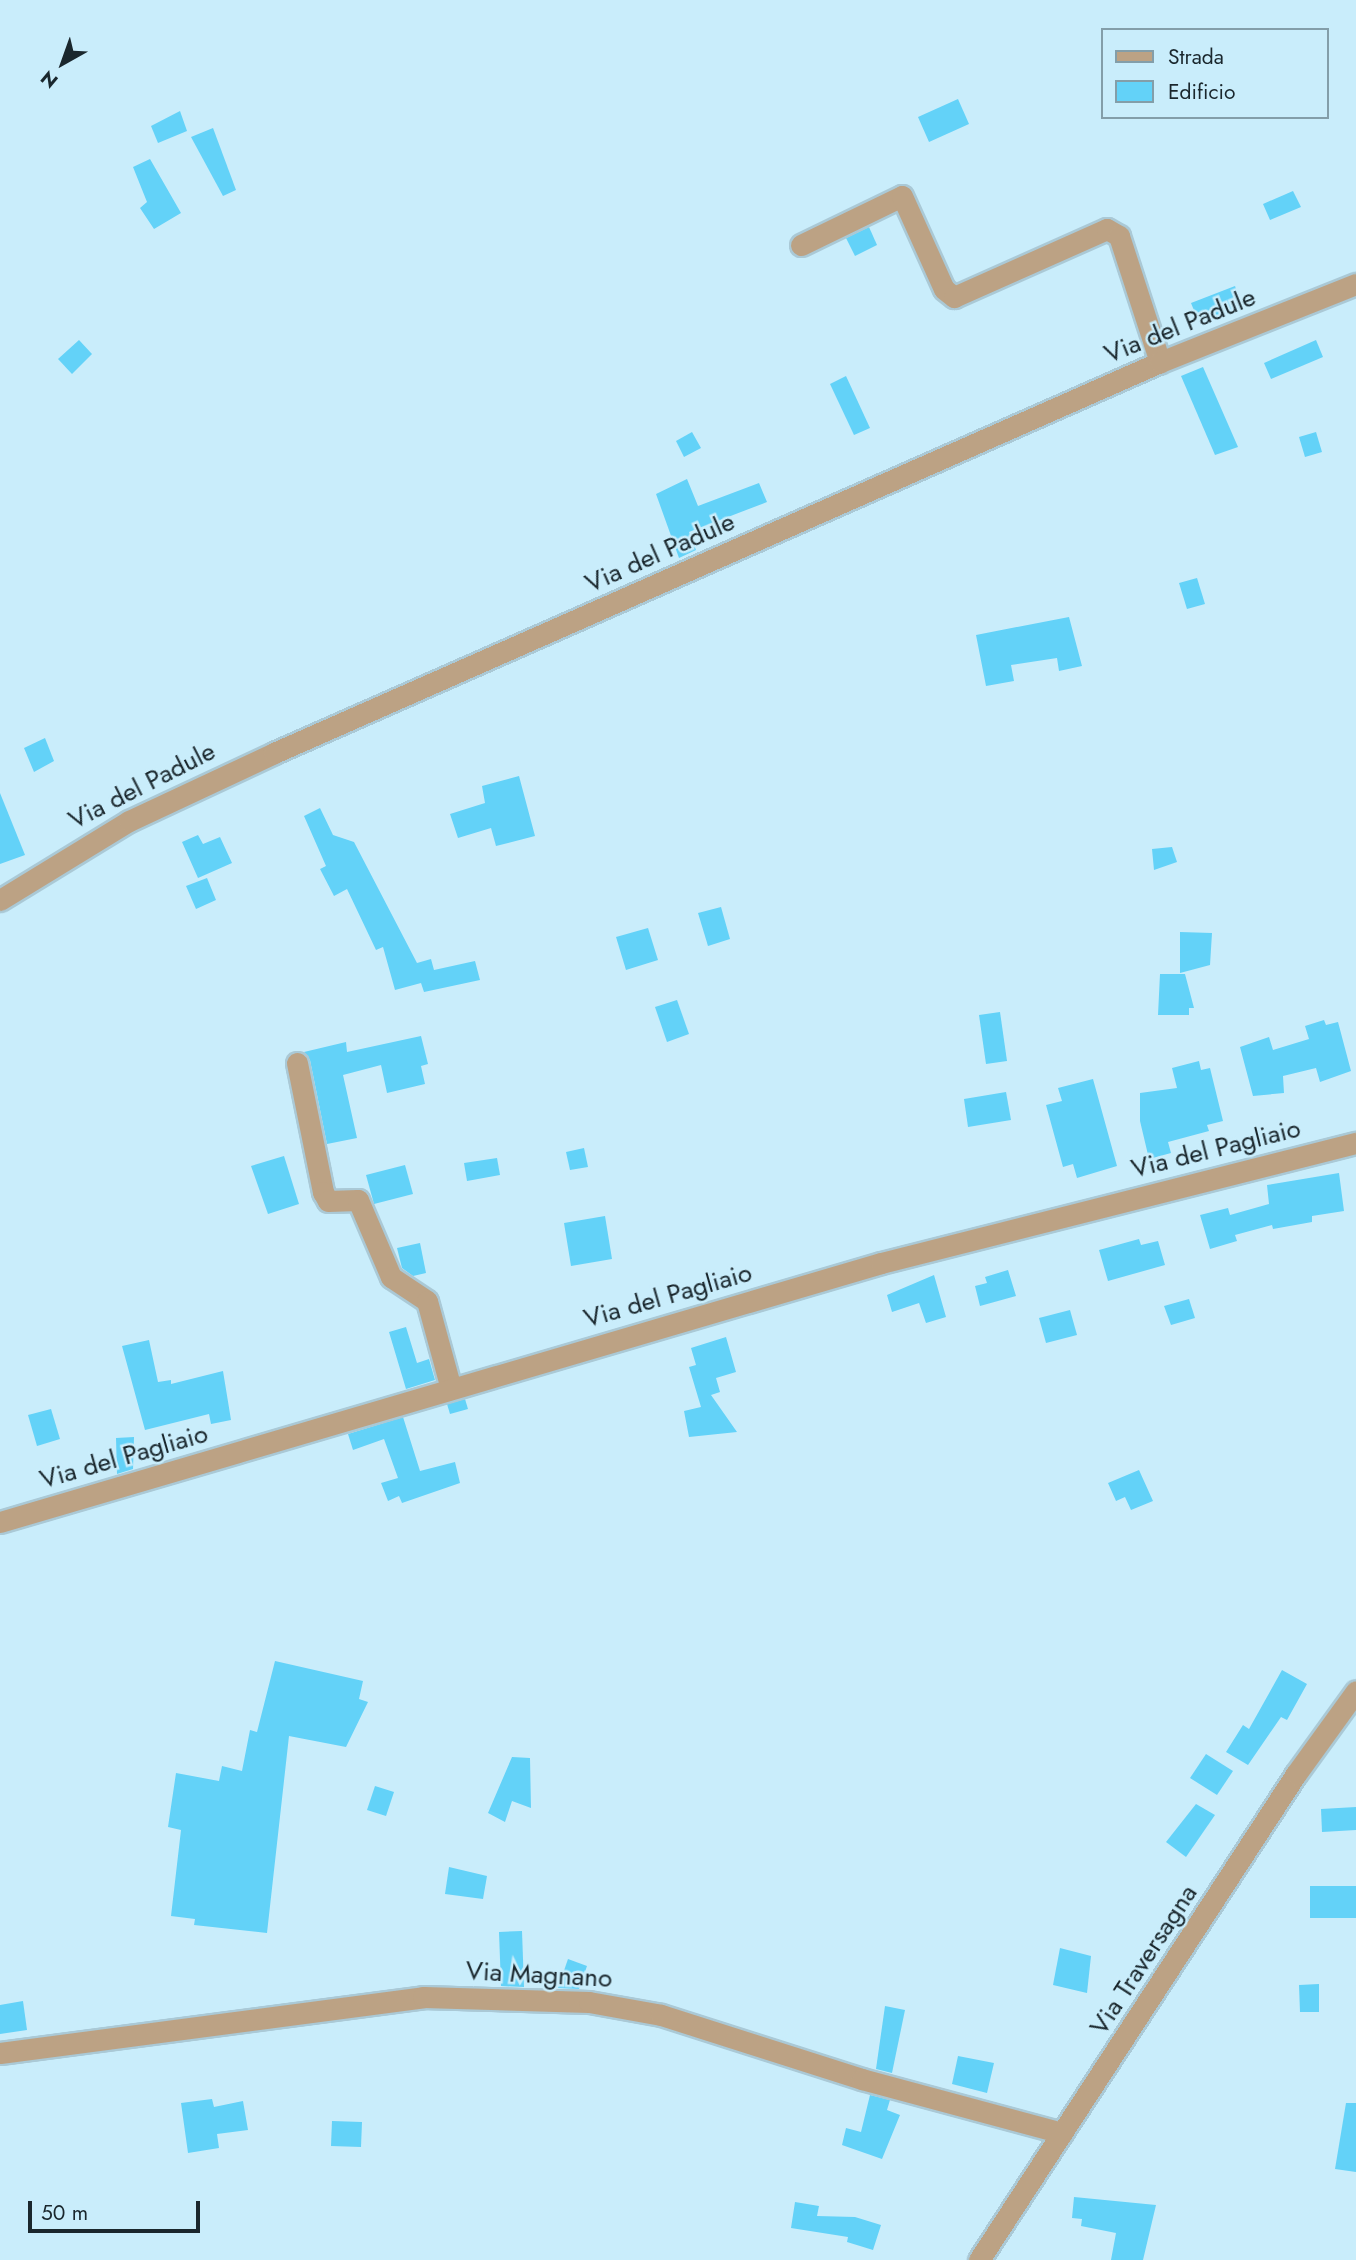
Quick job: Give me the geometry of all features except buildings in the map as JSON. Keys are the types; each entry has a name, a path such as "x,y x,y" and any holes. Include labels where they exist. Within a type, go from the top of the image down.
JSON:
{"street":[{"path":"801,245 902,196 944,289 954,297 1107,229 1119,236 1160,362"},
{"name":"Via del Padule","path":"0,900 129,821 274,753 1160,362 1356,285"},
{"path":"297,1063 323,1192 328,1201 358,1200 391,1277 427,1301 450,1390"},
{"name":"Via del Pagliaio","path":"0,1522 881,1263 1356,1143"},
{"name":"Via Traversagna","path":"979,2260 1356,1691"},
{"name":"Via Magnano","path":"0,2053 423,1997 589,2002 661,2015 862,2079 1062,2133"}]}
